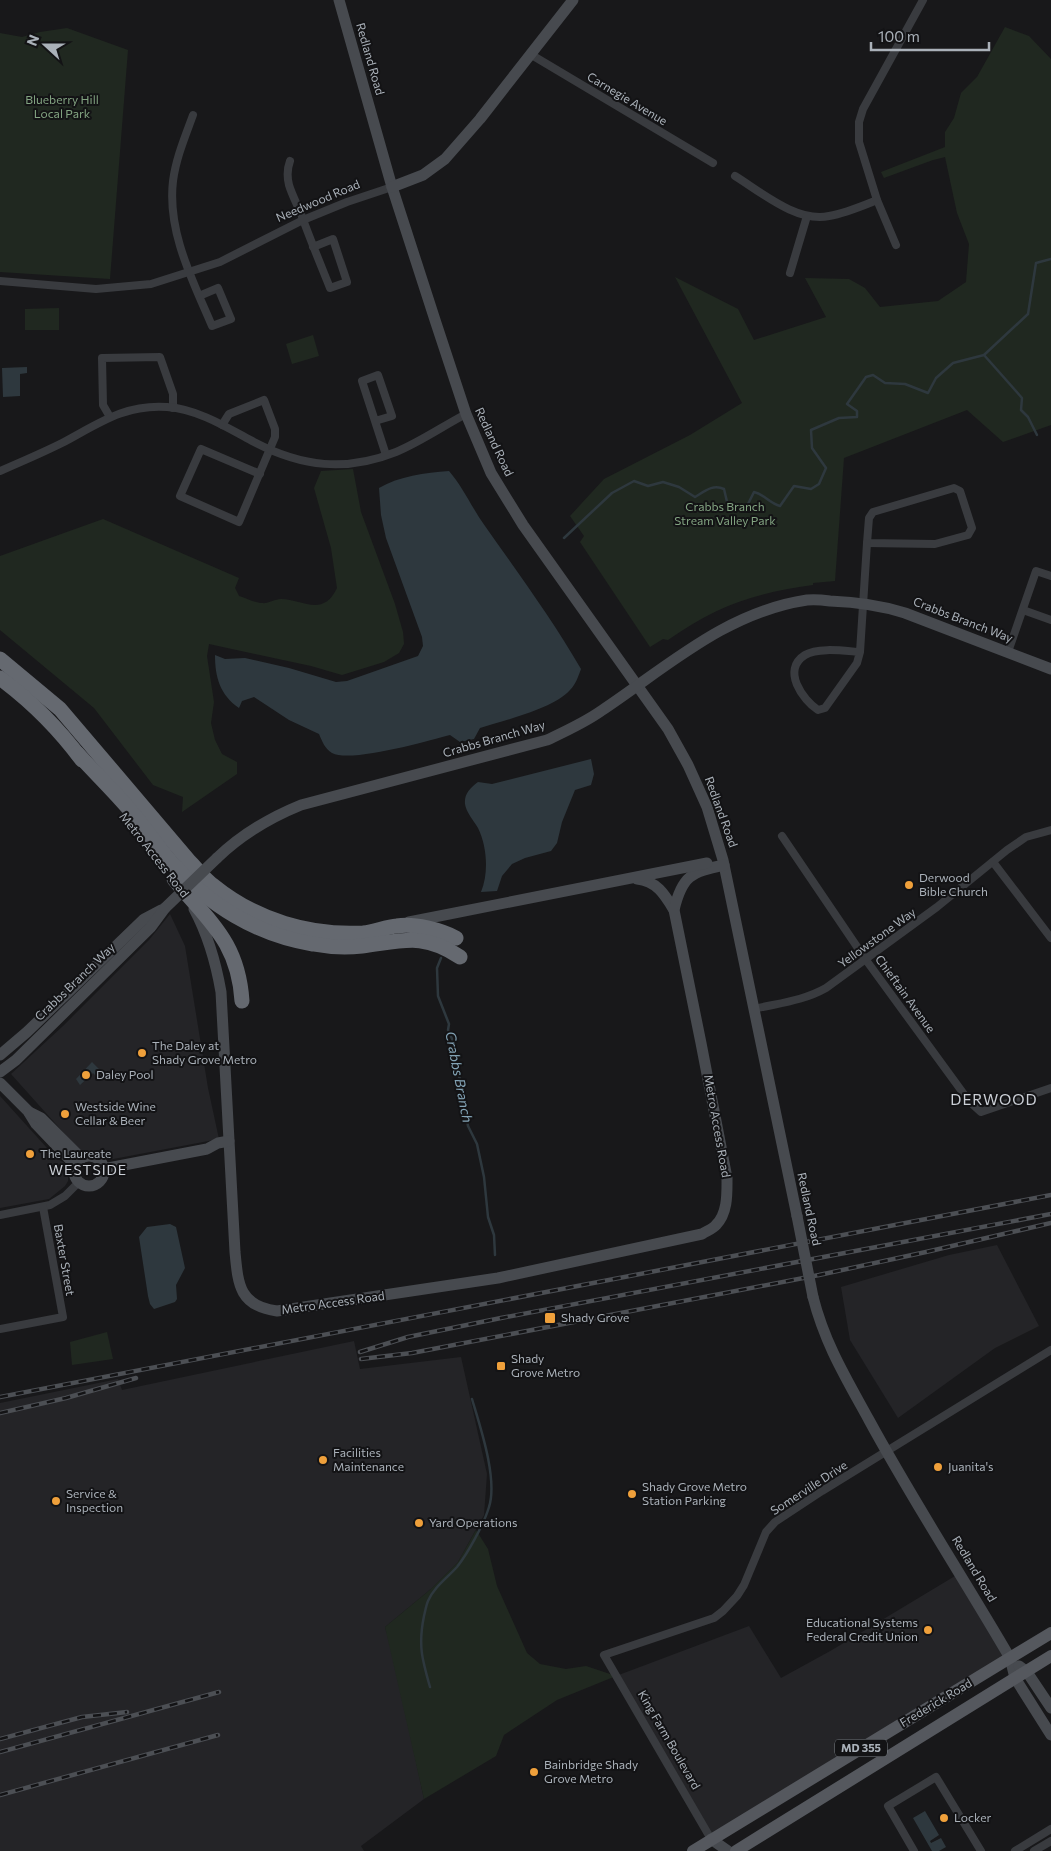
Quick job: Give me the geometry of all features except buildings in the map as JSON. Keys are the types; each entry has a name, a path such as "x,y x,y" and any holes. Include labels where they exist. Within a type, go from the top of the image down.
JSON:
{"highway":[{"name":"Metro Access Road","path":"0,659 60,709 190,862 212,885 226,895 272,919 312,930 363,933 398,925"},
{"name":"Metro Access Road","path":"0,678 38,710 76,753 113,803 188,896"},
{"path":"76,753 129,809 172,863 196,889 230,914 273,934 297,941 338,947 362,946 402,940 423,940 437,944 460,958"},
{"path":"188,896 215,926 232,954 240,982 242,1001"},
{"path":"398,925 445,932 456,938"}],"main road":[{"name":"Redland Road","path":"339,0 392,187 466,414 491,473 523,525 668,729 688,765 707,807 724,862 819,1321 831,1350 886,1451 1010,1658"},
{"name":"Needwood Road","path":"392,187 423,175 445,159 573,0"},
{"name":"Crabbs Branch Way","path":"0,1072 16,1060 144,934 165,908 233,842 254,828 281,813 307,804 547,740 601,712 701,642 738,621 771,608 810,600 885,606 1051,669"},
{"name":"Metro Access Road","path":"398,925 631,878 724,862"},
{"path":"674,910 677,895 690,876 724,862"},
{"path":"631,878 643,880 657,886 674,910"},
{"name":"Metro Access Road","path":"188,896 204,930 221,992 235,1252 239,1283 247,1298 256,1306 268,1310 287,1310 498,1278 702,1234 716,1225 724,1212 728,1196 727,1178 702,1042 674,910"},
{"name":"Crabbs Branch Way","path":"0,1054 27,1032 144,919 165,908"},
{"path":"0,1082 28,1111 36,1124 78,1162"},
{"path":"104,1169 207,1149 218,1143 230,1141"},
{"path":"207,1149 220,1153 231,1160"},
{"path":"93,1157 100,1162 104,1169 102,1177 97,1183 86,1186 78,1182 74,1174 78,1162 93,1157"},
{"name":"Frederick Road","path":"693,1851 711,1845 1051,1633"},
{"name":"Frederick Road","path":"736,1851 1051,1656"},
{"path":"1010,1658 1027,1672 1051,1708"},
{"path":"1010,1658 1015,1678 1051,1735"},
{"name":"King Farm Boulevard","path":"711,1845 728,1851"}],"street":[{"path":"896,245 877,200 859,142 860,122 863,109 923,0"},
{"name":"Carnegie Avenue","path":"530,54 713,163"},
{"path":"193,115 177,162 172,198 175,229 190,273 199,296 212,326 231,319 218,288 199,296"},
{"path":"290,161 287,170 289,184 330,288 347,282 333,239 314,246"},
{"path":"735,176 793,212 807,216 828,217 877,200"},
{"name":"Needwood Road","path":"0,282 99,288 134,287 151,284 220,262 303,220 347,202 392,187"},
{"path":"790,273 807,216"},
{"path":"110,417 103,405 102,358 160,357 174,394 173,408"},
{"path":"375,421 392,416 378,375 362,381 386,456"},
{"path":"222,425 229,414 264,400 276,433 270,450 260,474 239,522 180,496 201,448 260,474"},
{"path":"0,471 32,458 118,413 134,409 173,408 196,414 270,450 313,464 352,463 386,456 466,414"},
{"path":"860,652 842,650 814,652 805,655 798,661 795,669 795,679 799,692 809,704 818,710 825,708 857,663 860,652 864,603 867,543 869,518 873,512 954,488 960,491 972,528 968,535 935,544 867,543"},
{"path":"1008,652 1036,571 1051,576"},
{"path":"1023,610 1051,620"},
{"name":"Yellowstone Way","path":"754,1009 789,1003 813,995 826,988 937,908 1026,837 1051,830"},
{"name":"Chieftain Avenue","path":"782,836 866,960 970,1102 981,1112 1051,1088"},
{"path":"993,862 1051,938"},
{"path":"0,1215 43,1207 60,1200 78,1182"},
{"name":"Baxter Street","path":"0,1329 63,1317 43,1207"},
{"name":"Somerville Drive","path":"604,1655 714,1618 723,1612 744,1585 766,1532 775,1522 886,1451 1051,1350"},
{"name":"King Farm Boulevard","path":"604,1655 711,1845"},
{"path":"914,1851 888,1806 936,1777 981,1851"},
{"path":"1015,1851 1051,1829"},
{"path":"1034,1851 1051,1841"}],"shaded area":[{"path":"27,367 27,373 20,374 20,396 3,397 2,368"},
{"path":"449,471 480,519 547,614 581,669 570,690 562,697 541,708 480,728 474,739 460,742 450,735 390,750 355,755 332,753 326,747 319,734 289,720 254,697 242,701 239,708 233,703 220,685 216,671 215,655 225,659 245,658 289,668 336,682 347,681 418,656 423,646 422,637 386,538 381,515 379,488 404,478"},
{"path":"591,759 594,774 591,785 575,790 562,822 557,843 551,851 525,858 512,864 502,876 497,891 481,892 484,885 486,860 481,835 465,804 465,797 470,789 478,782 492,784"},
{"path":"170,914 185,946 208,1088 219,1139 108,1160 94,1153 80,1151 11,1074 63,1026 149,940"},
{"name":"Daley Pool","path":"92,1062 101,1071 96,1076 93,1073 80,1085 76,1079"},
{"path":"0,1096 56,1158 68,1165 68,1181 65,1186 49,1199 0,1208"},
{"path":"170,1224 176,1227 185,1268 176,1285 177,1299 175,1302 154,1309 150,1304 148,1296 139,1237 147,1227"},
{"path":"997,1245 1039,1326 995,1348 898,1418 850,1340 841,1287 949,1255"},
{"path":"354,1341 360,1369 461,1357 487,1474 484,1515 458,1562 431,1589 385,1627 392,1650 424,1799 361,1846 364,1851 0,1851 0,1403 118,1379 122,1390"},
{"path":"960,1573 1013,1657 711,1839 616,1676 749,1626 781,1678 832,1650"},
{"path":"925,1811 939,1835 930,1841 931,1843 941,1838 946,1847 939,1851 932,1851 913,1818"}],"green space":[{"name":"Crabbs Branch Stream Valley Park","path":"1005,27 1029,36 1051,59 1051,425 1003,442 967,410 844,458 835,581 813,583 813,585 772,592 736,603 703,618 668,640 663,639 650,647 580,542 584,536 570,516 604,479 690,435 742,403 675,277 738,309 754,340 826,317 805,278 849,279 865,288 880,307 938,301 966,282 969,244 957,213 945,157 884,178 881,172 945,147 945,132 954,118 961,93 977,77"},
{"name":"Blueberry Hill Local Park","path":"67,28 128,50 110,279 0,272 0,33 22,37"},
{"path":"59,308 59,330 25,330 25,309"},
{"path":"313,335 319,356 292,364 286,344"},
{"path":"353,469 361,512 395,604 403,632 404,644 399,653 384,662 342,675 311,666 209,644 207,656 214,702 211,723 215,740 222,754 237,762 237,774 182,812 183,797 153,785 94,708 0,630 0,556 103,519 239,578 235,588 239,596 262,603 281,599 319,605 331,597 337,588 331,548 314,488 321,471"},
{"path":"107,1332 113,1359 72,1365 70,1342"},
{"path":"476,1530 488,1549 497,1586 527,1653 540,1664 566,1669 586,1666 616,1676 557,1700 504,1735 496,1756 424,1799 385,1627 431,1589 458,1562"}],"waterway":[{"name":"Crabbs Branch","path":"564,538 612,493 634,481 648,486 663,482 679,487 695,497 716,487 724,489 728,506 735,507 747,506 754,492 780,506 794,486 811,489 819,484 826,468 812,448 811,430 839,418 857,417 857,411 847,404 866,377 873,375 885,383 905,384 928,393 936,378 953,363 984,355 1028,314 1036,263 1051,259"},
{"path":"984,355 1022,398 1021,410 1028,417 1037,435"},
{"name":"Crabbs Branch","path":"441,958 437,968 438,996 449,1024 448,1030 453,1041 468,1126 477,1144 484,1177 488,1217 494,1235 495,1255"},
{"name":"Crabbs Branch","path":"430,1687 421,1644 422,1626 427,1603 434,1591 457,1567 471,1546 487,1514 491,1495 490,1468 472,1399"}],"railway":[{"path":"0,1397 1051,1195"},
{"path":"360,1352 408,1337 501,1318 1051,1214"},
{"path":"361,1359 412,1353 819,1275 1051,1223"},
{"path":"0,1413 66,1398 136,1378"},
{"path":"0,1752 219,1692"},
{"path":"0,1739 82,1717 127,1712"},
{"path":"0,1795 218,1735"}],"place":[{"name":"Derwood Bible Church","path":"909,885"},
{"name":"The Daley at Shady Grove Metro","path":"142,1053"},
{"name":"Daley Pool","path":"86,1075"},
{"name":"Westside Wine Cellar & Beer","path":"65,1114"},
{"name":"The Laureate","path":"30,1154"},
{"name":"Shady Grove","path":"550,1318"},
{"name":"Shady Grove Metro","path":"501,1366"},
{"name":"Facilities Maintenance","path":"323,1460"},
{"name":"Juanita's","path":"938,1467"},
{"name":"Shady Grove Metro Station Parking","path":"632,1494"},
{"name":"Service & Inspection","path":"56,1501"},
{"name":"Yard Operations","path":"419,1523"},
{"name":"Educational Systems Federal Credit Union","path":"928,1630"},
{"name":"Bainbridge Shady Grove Metro","path":"534,1772"},
{"name":"Locker","path":"944,1818"}],"district":[{"name":"DERWOOD","path":"994,1100"},
{"name":"WESTSIDE","path":"88,1170"}]}
